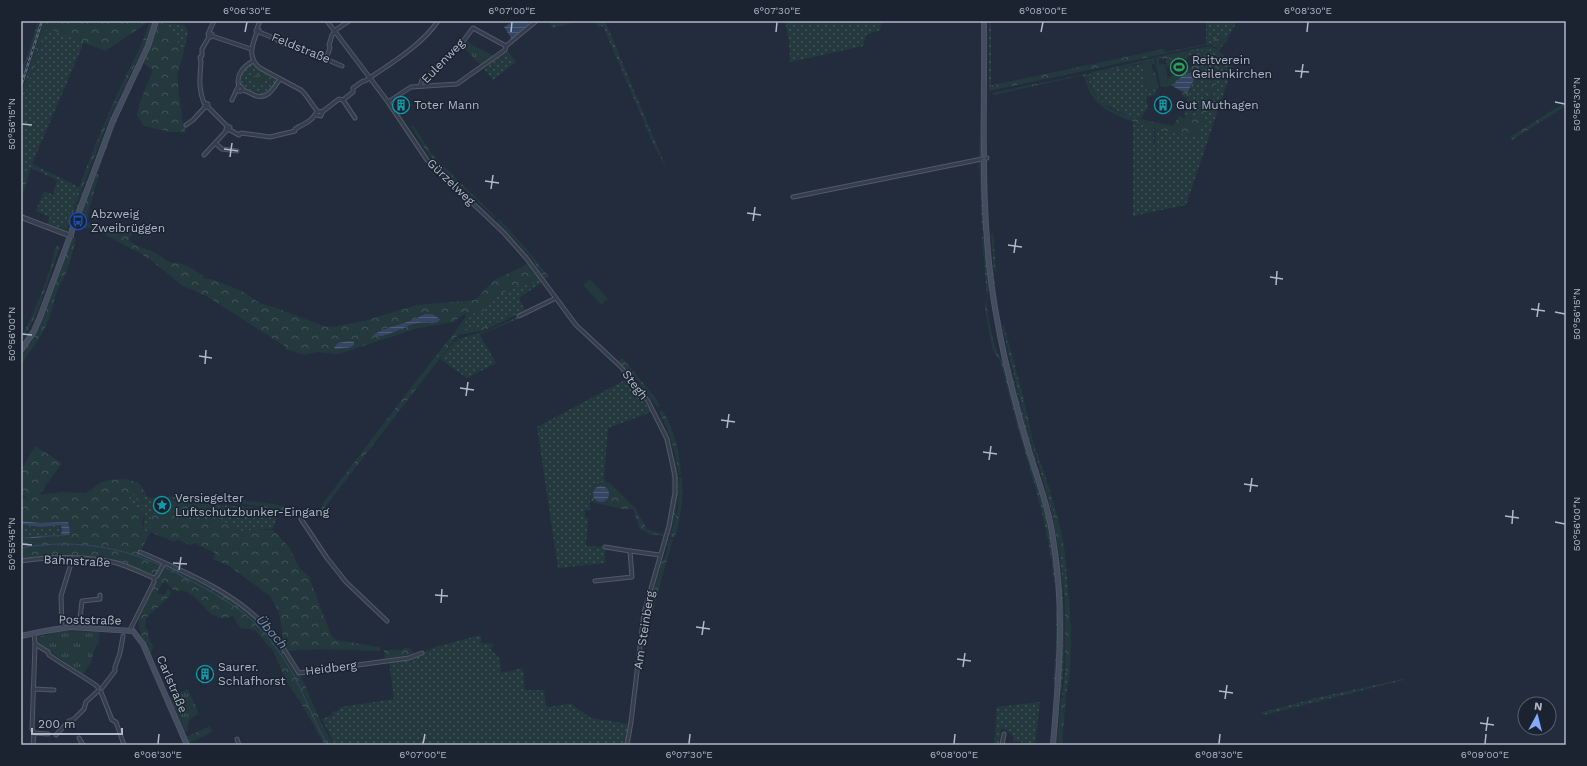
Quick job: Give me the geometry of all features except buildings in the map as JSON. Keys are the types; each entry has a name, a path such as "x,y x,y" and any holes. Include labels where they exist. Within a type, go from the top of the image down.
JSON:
{"main road":[{"path":"21,350 34,331 40,317 117,110 146,50 156,21"},
{"path":"984,21 986,232 995,310 1008,375 1047,513 1056,561 1061,627 1057,699 1052,745"},
{"name":"Poststraße","path":"22,635 62,628 130,630 136,633"},
{"name":"Carlstraße","path":"136,633 143,644 186,745"}],"street":[{"path":"214,21 210,35 202,49 203,52 200,60 200,93 206,106 228,129 239,134 241,133 265,137 274,136 295,131 295,129 310,121 317,113"},
{"path":"258,30 260,21"},
{"name":"Gürzelweg","path":"327,21 388,102 433,166 491,220 527,259"},
{"path":"326,59 330,48 329,45 332,35 348,21"},
{"path":"210,35 251,49 253,61 260,68 301,90 317,113 321,116 322,112 339,99 343,100 353,92 354,87 369,78 425,37 438,21"},
{"path":"388,102 411,87 457,84 478,68 484,66 502,53 506,46 534,22"},
{"name":"Eulenweg","path":"420,86 422,80 461,44 473,28 506,46"},
{"name":"Feldstraße","path":"251,49 258,30 281,43 342,66"},
{"path":"232,100 238,88 242,68 253,61"},
{"path":"238,88 241,87 242,90 264,96 273,91 280,79"},
{"path":"343,100 355,118"},
{"path":"186,124 193,120 206,106"},
{"path":"204,155 228,129"},
{"path":"215,143 222,149 237,152"},
{"path":"793,196 985,159"},
{"path":"21,217 71,236"},
{"name":"Stegh","path":"527,259 579,328 621,367 648,401 667,439 675,476 675,493"},
{"path":"519,316 556,298"},
{"name":"Am Steinberg","path":"627,745 644,613 669,526 675,493"},
{"path":"301,519 319,547 346,582 387,621"},
{"path":"605,547 660,554"},
{"path":"595,581 632,576 630,551"},
{"name":"Heidberg","path":"140,552 215,588 254,615 275,637 299,673 409,658 422,653"},
{"name":"Bahnstraße","path":"21,561 43,558 70,558 103,561 117,563 154,578"},
{"path":"62,628 61,596 70,567 70,558"},
{"path":"130,630 154,582 154,578 163,564"},
{"path":"79,628 82,601 100,599 100,595"},
{"path":"33,745 34,633"},
{"path":"56,735 69,721 74,719 84,709 86,702 99,691 100,687 102,688 116,671 115,667 120,653 123,636"},
{"path":"35,644 48,652 49,655 69,669 97,686 112,720 116,722 124,745"},
{"path":"33,689 54,690"},
{"path":"34,732 48,734"},
{"path":"1002,745 1004,734"},
{"path":"79,738 83,745"},
{"path":"237,739 239,745"}],"green space":[{"path":"37,21 41,21 21,78 21,67 26,59"},
{"path":"44,21 150,21 105,51 47,28 21,104 21,94"},
{"path":"150,21 153,21 146,42 110,116 66,231 62,229 66,226 96,145 116,97 143,41"},
{"path":"153,21 148,42 118,103 92,171 111,116 147,42"},
{"path":"549,21 580,21 552,28"},
{"path":"596,21 605,21 667,170 653,143 603,26 598,27"},
{"path":"785,21 882,21 880,30 866,35 863,46 790,62 789,42"},
{"path":"989,21 991,21 991,86 989,86"},
{"path":"1206,21 1237,21 1226,41 1219,50 1213,45 1206,45"},
{"path":"158,23 163,23 184,51 177,76 182,119 186,132 171,132 144,126 137,115 140,102 153,70 143,63 142,69 139,71 123,104 98,172 95,172 112,126 148,51"},
{"path":"163,23 184,25 188,31 184,51 179,43"},
{"path":"47,28 84,42 32,164 79,187 66,226 62,229 47,224 50,217 36,211 44,191 53,195 57,180 31,168 27,170 21,184 21,104"},
{"path":"1217,35 1221,35 1223,36 1223,44 1217,45 1214,42 1214,38"},
{"path":"466,40 472,45 494,56 482,65 461,47"},
{"path":"1206,44 989,91 989,86 1163,49 1166,52"},
{"path":"1211,46 1220,52 1203,102 1192,123 1191,116 1194,112 1193,105 1191,101 1187,104 1191,109 1189,116 1184,114 1187,107 1184,104"},
{"path":"1211,46 1188,97 1185,98 1181,92 1171,85 1161,87 1160,83 1168,82 1168,78 1182,71 1186,72 1199,62 1200,55 1204,49 1193,51 1191,53 1187,52 1184,56 1179,54 1177,57 1159,59 1159,65 1156,65 1156,57"},
{"path":"1204,49 1199,57 1199,62 1193,54 1167,67 1166,58"},
{"path":"507,51 516,62 493,80 484,69"},
{"path":"1220,52 1225,57 1198,138 1144,125 1105,109 1092,96 1083,75 994,95 992,93 1085,74 1096,96 1102,103 1110,108 1131,117 1173,126 1179,116 1184,118 1186,115 1189,116 1191,109 1187,103 1188,99 1194,105 1190,118 1192,122 1203,102"},
{"path":"1225,57 1233,66 1186,205 1133,216 1133,122 1154,127 1156,201 1155,127 1198,138"},
{"path":"1154,58 1155,64 1152,64 1151,61 1093,74 1089,73"},
{"path":"1151,61 1153,72 1156,72 1153,74 1156,89 1146,90 1142,63"},
{"path":"253,63 257,69 278,81 272,90 264,95 246,89 240,84 241,77 247,67"},
{"path":"1142,64 1146,90 1156,89 1153,74 1156,73 1158,88 1155,95 1146,97 1148,108 1141,118 1132,118 1104,104 1097,97 1085,74 1093,74"},
{"path":"1165,64 1168,82 1160,83 1156,65"},
{"path":"258,74 262,76 264,80 262,84 258,86 254,84 252,80 254,76"},
{"path":"981,100 982,158 979,158"},
{"path":"1566,102 1566,106 1512,140 1510,137"},
{"path":"413,125 431,153 496,217 495,218 436,164 411,127"},
{"path":"979,161 982,161 984,228 982,230"},
{"path":"435,164 495,220 493,220"},
{"path":"31,168 21,199 21,184 27,170"},
{"path":"90,172 70,230 67,231"},
{"path":"94,174 99,174 86,222 91,224 130,226 133,231 129,240 137,246 152,251 169,262 182,264 189,267 202,275 205,279 211,279 244,292 261,304 274,307 323,326 332,327 364,321 417,305 475,300 494,280 528,264 538,276 533,283 514,287 491,299 481,314 474,313 467,320 460,331 486,327 520,312 521,313 485,330 457,336 322,511 321,508 324,502 457,329 465,318 466,313 453,322 418,328 338,354 317,352 305,355 285,349 286,347 208,297 182,285 140,253 98,231 78,226 81,219 82,208"},
{"path":"499,219 531,254 549,277 545,279 531,257 498,221"},
{"path":"497,221 529,256 540,274 496,224"},
{"path":"993,233 996,272 994,269 991,234"},
{"path":"989,235 998,306 991,263"},
{"path":"982,236 985,236 989,286 987,300"},
{"path":"72,238 76,239 72,255 66,273 57,291 49,319 43,332 21,365 21,354 40,321"},
{"path":"60,246 38,311 21,343 23,333 42,293 55,248"},
{"path":"538,276 542,282 519,298 525,311 486,327 460,331 467,320 474,313 481,314 491,299 514,287 533,283"},
{"path":"590,279 608,299 601,305 583,285"},
{"path":"986,299 994,345 1004,366 1032,465 1028,463 1001,363 993,349 985,308"},
{"path":"998,310 1007,355 1043,486 1037,471 1015,392 1009,366"},
{"path":"520,316 520,318 484,333 465,336 487,331"},
{"path":"1002,325 1004,326 1024,400 1020,400"},
{"path":"479,334 496,363 467,378 440,359 456,341 465,337"},
{"path":"622,358 655,397 660,406 658,408 635,378 619,361"},
{"path":"613,360 639,394 651,412 608,428 604,477 606,482 597,482 590,499 590,510 585,510 585,517 588,518 586,546 605,547 605,563 558,568 537,427 627,379"},
{"path":"1020,400 1024,400 1032,443"},
{"path":"662,410 676,441 681,475 679,475 669,434 659,412"},
{"path":"657,412 668,434 678,475 676,475 670,445"},
{"path":"653,415 667,445 672,464 674,485 672,507 664,536 671,502 671,472 665,443"},
{"path":"1033,442 1047,481 1045,486 1032,443"},
{"path":"35,446 62,463 39,495 62,492 86,493 100,483 108,480 124,479 137,482 141,485 146,495 142,497 144,500 143,504 139,504 133,492 126,494 133,502 130,504 134,507 146,510 142,523 142,532 146,533 157,499 219,505 217,507 190,507 188,520 225,522 241,533 256,529 273,530 289,547 300,569 309,577 331,635 336,640 380,647 380,651 318,649 288,651 281,640 283,637 279,612 270,596 229,566 213,559 215,553 195,543 190,545 177,539 175,542 150,532 140,553 162,563 157,573 153,575 127,565 71,557 47,556 21,559 21,539 69,535 68,522 40,523 21,521 21,497 27,499 21,493 21,467 23,467"},
{"path":"1028,463 1032,465 1050,532 1057,581 1054,582 1044,522"},
{"path":"676,477 678,477 678,492 676,507 668,536 676,500"},
{"path":"679,477 682,477 682,501 680,515 675,537 670,537 678,508"},
{"path":"597,482 609,482 635,508 647,529 665,534 664,536 650,534 640,529 633,509 622,509 591,502 591,490"},
{"path":"1048,484 1055,509 1052,513 1045,488"},
{"path":"1044,488 1055,531 1062,581 1060,581"},
{"path":"133,492 139,504 144,500 141,497 142,496 146,495 149,498 157,499 146,533 142,532 146,510 129,504 132,502 126,493"},
{"path":"195,495 273,504 291,509 305,518 253,505 162,498 187,497"},
{"path":"219,505 252,507 279,512 272,529 256,529 241,533 225,522 188,520 190,507 217,507"},
{"path":"1055,509 1065,553 1065,555 1060,557 1052,513"},
{"path":"21,524 40,527 61,525 61,535 38,536 21,539"},
{"path":"669,538 673,539 652,613 648,612 661,564 666,555"},
{"path":"1065,555 1069,599 1065,602 1060,557"},
{"path":"165,564 205,584 240,606 271,634 285,651 298,671 323,727 334,745 325,745 298,698 288,684 273,651 255,630 240,628 233,616 225,618 213,615 193,596 187,592 174,590 166,582 162,584 157,593 164,595 168,589 171,592 169,597 146,618 145,628 148,630 148,636 153,647 151,654 140,632 139,619"},
{"path":"1061,583 1064,610 1064,653 1063,680 1061,694 1059,694 1063,627"},
{"path":"1069,599 1071,630 1070,671 1065,672 1065,602"},
{"path":"1056,610 1059,611 1056,686 1053,684 1056,649"},
{"path":"62,631 100,632 98,644 90,664 83,674 38,643 38,637"},
{"path":"481,635 481,643 493,644 493,647 490,648 500,659 501,673 523,668 525,690 544,690 546,707 571,704 591,718 629,724 625,745 335,745 322,719 333,715 332,712 337,711 341,707 394,699 389,661 417,657 428,650 439,646"},
{"path":"84,639 92,642 86,659 77,656"},
{"path":"408,647 415,654 385,659 384,650 401,650"},
{"path":"1070,671 1066,696 1064,697 1062,695 1065,672"},
{"path":"1404,680 1264,715 1260,713 1320,697"},
{"path":"188,689 199,714 191,718 188,725 188,731 184,732 170,697"},
{"path":"1066,696 1062,745 1057,745 1061,698"},
{"path":"1040,702 1035,744 1013,741 1013,736 1005,729 1001,729 999,745 994,745 997,707"},
{"path":"210,726 212,731 205,736 188,743 186,737"}],"water":[{"path":"513,21 526,21 529,23 528,27 512,39 504,27"},
{"path":"1209,47 1187,93 1174,87 1176,81 1185,74 1195,72"},
{"path":"425,314 432,314 440,319 438,322 413,324 383,336 373,335 412,320"},
{"path":"350,341 354,342 354,345 351,347 334,348 338,343"},
{"path":"601,486 607,488 609,494 607,500 601,502 595,500 593,494 595,488"},
{"path":"21,521 40,523 68,522 70,531 69,535 21,539 38,536 61,535 62,530 61,525 40,527 21,524"}],"waterway":[{"name":"Übach","path":"21,548 57,544 74,544 109,548 143,558 160,565"},
{"name":"Übach","path":"164,567 223,599 241,611 257,625 277,649 294,676 327,745"}],"railway":[{"path":"21,86 42,21"}],"place":[{"name":"Reitverein Geilenkirchen","path":"1179,67"},
{"name":"Toter Mann","path":"401,105"},
{"name":"Gut Muthagen","path":"1163,105"},
{"name":"Abzweig Zweibrüggen","path":"78,221"},
{"name":"Versiegelter Luftschutzbunker-Eingang","path":"162,505"},
{"name":"Saurer. Schlafhorst","path":"205,674"}]}
